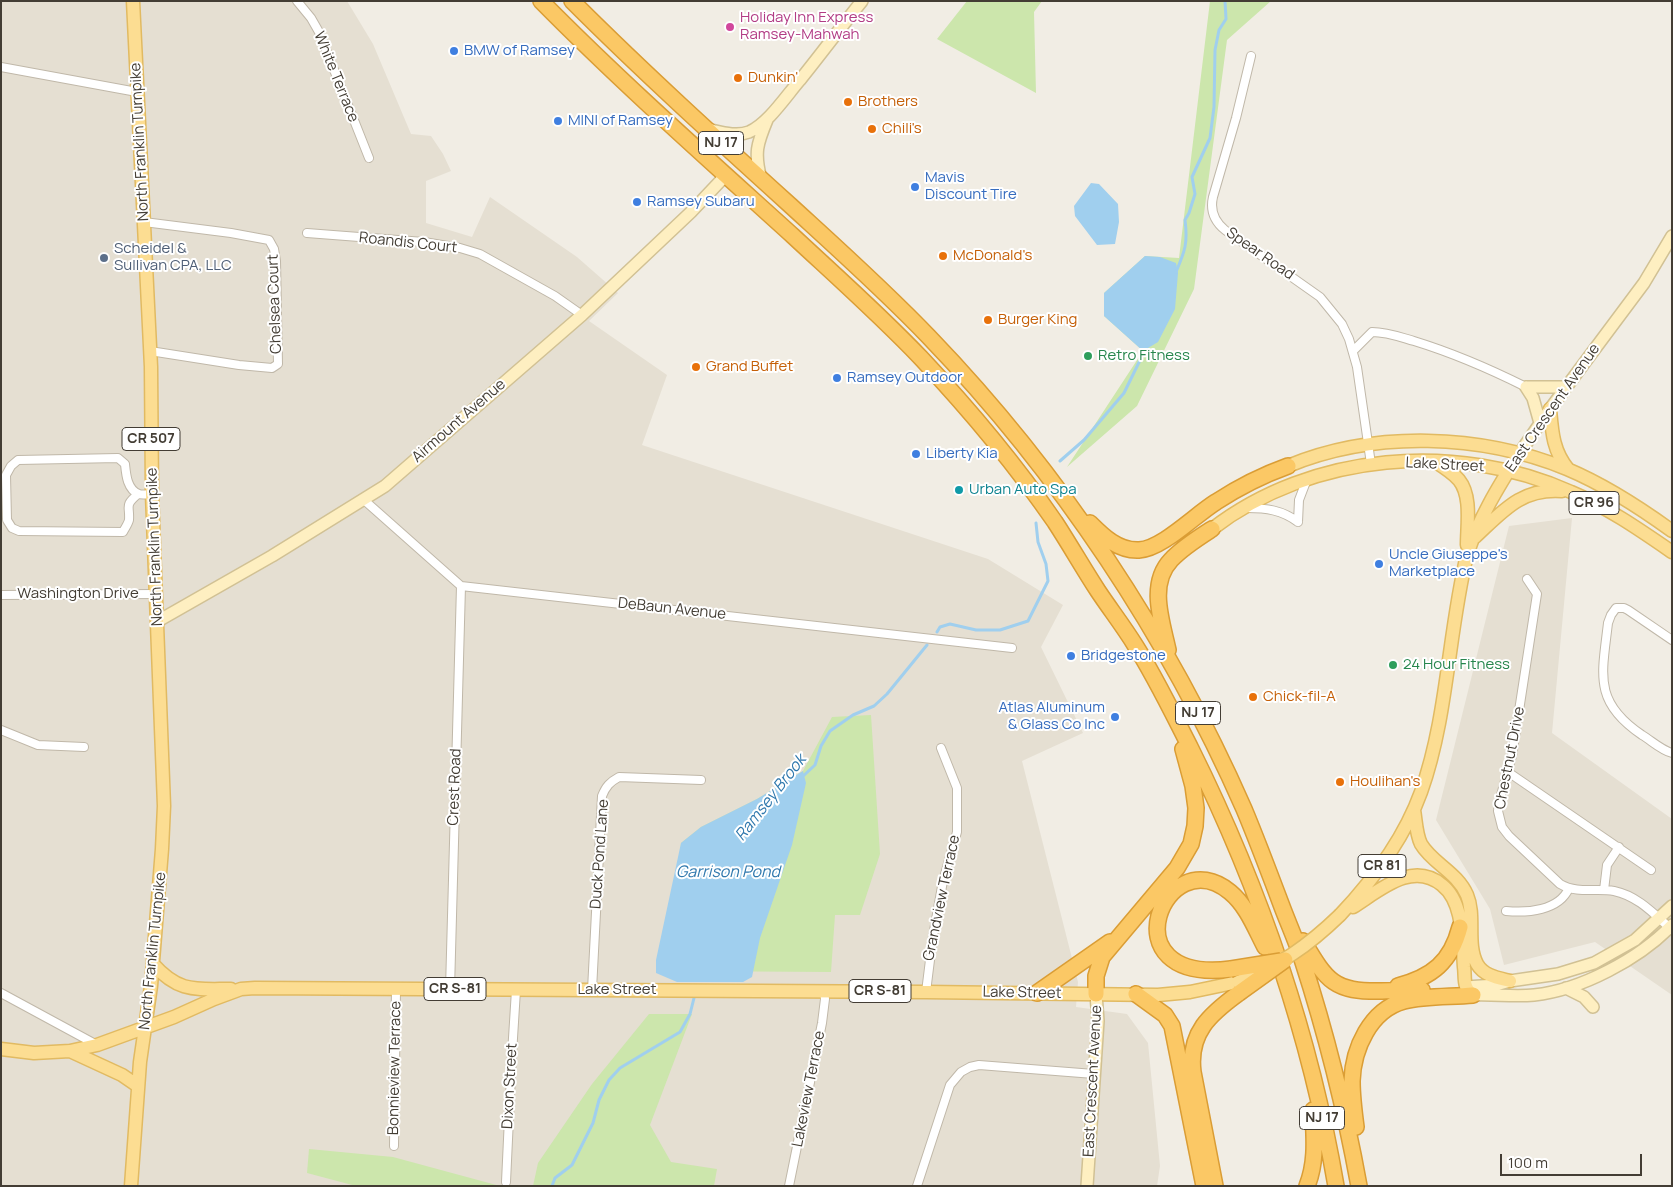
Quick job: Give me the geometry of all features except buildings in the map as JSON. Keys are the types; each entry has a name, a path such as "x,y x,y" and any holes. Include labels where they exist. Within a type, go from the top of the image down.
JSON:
{"highway":[{"name":"NJ 17","path":"541,1 614,72 879,316 919,356 986,431 1056,524 1135,645 1171,710 1212,794 1240,858 1265,922 1292,1003 1311,1068 1336,1186"},
{"name":"NJ 17","path":"572,1 706,129 867,276 929,337 997,413 1058,490 1092,538 1172,666 1223,764 1265,860 1301,956 1316,1006 1342,1106 1360,1186"},
{"path":"1058,490 1107,539 1125,548 1144,550 1161,543 1232,492 1288,466"},
{"path":"1172,666 1159,610 1158,593 1161,578 1171,560 1212,528"},
{"path":"1096,994 1096,976 1100,962 1177,868 1187,852 1193,835 1196,808 1193,786 1171,710"},
{"path":"1285,960 1236,982 1212,971 1192,969 1178,963 1166,952 1157,932 1158,917 1167,898 1178,888 1195,881 1210,882 1225,889 1234,896 1251,919 1292,1003"},
{"path":"1281,904 1318,965 1329,978 1350,990 1469,991"},
{"path":"1383,991 1414,981 1434,971 1450,953 1460,927"},
{"path":"1037,993 1122,934"},
{"path":"1215,1186 1193,1072 1192,1056 1196,1039 1204,1024 1218,1009 1236,982 1285,960"},
{"path":"1360,1186 1352,1080 1358,1051 1368,1028 1384,1011 1396,1004 1469,991"},
{"path":"1136,994 1165,1015 1172,1026 1204,1186"},
{"path":"1307,1186 1313,1164 1315,1142 1311,1068"}],"main road":[{"name":"North Franklin Turnpike","path":"133,1 150,352 152,494 164,806 153,964 138,1086"},
{"path":"1550,409 1554,444 1559,458 1568,470"},
{"name":"Lake Street","path":"1288,466 1331,452 1368,445 1440,442 1478,446 1519,454 1568,470 1620,496 1672,531"},
{"name":"East Crescent Avenue","path":"1285,960 1315,938 1340,915 1379,870 1414,810 1427,774 1436,735 1467,556 1487,507 1519,454"},
{"name":"Lake Street","path":"1212,528 1276,491 1307,479 1338,470 1371,464 1434,461 1472,464 1508,471 1573,492 1615,515 1672,552"},
{"path":"1434,461 1460,481 1465,494 1467,556"},
{"path":"1472,540 1506,508 1524,496 1549,491 1573,492"},
{"path":"1414,810 1421,843 1455,877 1467,895 1470,904 1473,951 1476,963 1488,974 1510,981"},
{"path":"1340,915 1399,879 1419,875 1432,878 1448,891 1458,908 1469,991"},
{"path":"153,964 166,978 180,986 206,989 241,989"},
{"name":"East Crescent Avenue","path":"1096,994 1190,992 1236,982"},
{"name":"Lake Street","path":"1,1049 34,1053 70,1051 97,1045 174,1017 241,989 1096,994"},
{"path":"70,1051 122,1075 138,1086"},
{"name":"CR 507","path":"130,1186 138,1086"}],"street":[{"name":"White Terrace","path":"297,1 311,18 319,32 369,158"},
{"path":"706,129 728,134 741,134 756,128 767,118 862,1"},
{"name":"Spear Road","path":"1251,56 1211,208 1214,218 1225,230 1326,302 1342,324 1357,366 1371,464"},
{"path":"1,67 137,92"},
{"path":"761,179 756,158 758,144 767,118"},
{"name":"Airmount Avenue","path":"158,621 272,556 384,486 582,315 691,212 726,175"},
{"name":"Chelsea Court","path":"144,222 231,233 269,240 274,249 276,261 278,364 272,368 239,366 150,352"},
{"name":"Roandis Court","path":"307,233 424,242 460,248 480,254 555,296 582,315"},
{"name":"East Crescent Avenue","path":"1519,454 1566,387 1644,283 1672,236"},
{"path":"1353,351 1372,332 1383,332 1429,346 1474,363 1526,387 1566,387"},
{"path":"1526,387 1533,398 1540,423"},
{"path":"138,494 130,501 128,508 129,522 123,532 19,531 12,528 7,520 6,474 18,460 118,458 125,464 126,477 130,488 138,494 152,494"},
{"path":"1244,508 1274,509 1287,514 1298,522 1299,500 1307,479"},
{"path":"364,500 461,586"},
{"name":"Chestnut Drive","path":"1527,579 1537,594 1508,772 1498,806 1502,827 1509,836 1560,884 1585,891 1613,891 1633,898 1671,928"},
{"name":"DeBaun Avenue","path":"461,586 1012,648"},
{"name":"Crest Road","path":"450,989 461,586"},
{"name":"Washington Drive","path":"1,595 156,594"},
{"path":"1672,640 1628,610 1616,608 1608,623 1602,675 1609,702 1618,715 1637,731 1672,753"},
{"path":"1,730 38,745 84,747"},
{"name":"Grandview Terrace","path":"926,992 930,953 943,881 956,832 956,788 941,748"},
{"path":"1508,772 1651,870"},
{"name":"Duck Pond Lane","path":"592,990 602,796 605,788 610,782 619,777 701,780"},
{"path":"1604,890 1607,865 1619,847"},
{"path":"1506,911 1525,912 1540,909 1565,897 1569,888"},
{"path":"1469,991 1510,981 1558,974 1594,963 1635,940 1672,906"},
{"path":"1469,991 1525,996 1566,988 1598,975 1636,954 1671,928"},
{"path":"1594,963 1598,975"},
{"path":"1566,988 1584,997 1593,1007"},
{"name":"Bonnieview Terrace","path":"394,1146 396,990"},
{"name":"Dixon Street","path":"506,1182 516,990"},
{"name":"Lakeview Terrace","path":"789,1186 822,1023 824,991"},
{"path":"1,992 97,1045"},
{"name":"East Crescent Avenue","path":"1088,1186 1098,1021 1096,994"},
{"path":"917,1186 950,1085 961,1072 979,1065 1094,1074"}],"shaded area":[{"path":"1,1 347,1 373,44 411,134 431,136 451,171 426,181 426,223 472,237 490,197 577,257 618,293 589,321 667,375 642,445 988,559 1063,605 1041,647 1083,733 1022,761 1078,982 1076,1007 1127,1014 1148,1043 1160,1166 1157,1186 1,1186"},
{"path":"1572,518 1552,733 1672,819 1672,995 1595,942 1504,965 1490,909 1436,820 1509,526"}],"green space":[{"path":"967,1 1042,1 1034,12 1036,93 937,39"},
{"path":"1210,1 1271,1 1227,40 1194,289 1137,406 1067,467 1143,351 1104,316 1104,293 1145,256 1179,258"},
{"path":"871,715 880,854 860,915 835,915 831,972 671,971 681,843 701,827 757,799 803,771 832,717"},
{"path":"649,1014 692,1014 650,1125 671,1162 717,1169 714,1186 533,1186 538,1163 592,1084"},
{"path":"309,1149 393,1157 500,1186 356,1186 307,1173"}],"water":[{"path":"1091,183 1099,184 1118,204 1119,222 1115,244 1097,245 1075,216 1074,206"},
{"path":"1145,256 1160,257 1176,263 1178,273 1175,309 1158,342 1143,351 1104,316 1104,293"},
{"name":"Garrison Pond","path":"803,771 806,783 792,845 760,938 752,977 743,982 677,982 656,973 656,960 681,843 701,827 757,799"}],"waterway":[{"name":"Ramsey Brook","path":"1176,272 1185,247 1185,220 1195,194 1192,177 1210,138 1214,107 1215,50 1219,30 1226,19 1225,1"},
{"name":"Ramsey Brook","path":"1060,461 1084,440 1124,393 1146,348"},
{"name":"Ramsey Brook","path":"937,632 940,627 950,624 976,630 1000,630 1028,621 1048,581 1046,564 1038,542 1036,523"},
{"name":"Ramsey Brook","path":"801,778 815,765 821,746 830,731 853,715 874,706 887,694 927,645"},
{"name":"Ramsey Brook","path":"552,1186 555,1178 572,1165 593,1123 599,1100 609,1080 620,1068 680,1032 690,1014 695,994"}],"place":[{"name":"Holiday Inn Express Ramsey-Mahwah","path":"730,27"},
{"name":"BMW of Ramsey","path":"454,51"},
{"name":"Dunkin'","path":"738,78"},
{"name":"Brothers","path":"848,102"},
{"name":"MINI of Ramsey","path":"558,121"},
{"name":"Chili's","path":"872,129"},
{"name":"Mavis Discount Tire","path":"915,187"},
{"name":"Ramsey Subaru","path":"637,202"},
{"name":"McDonald's","path":"943,256"},
{"name":"Scheidel & Sullivan CPA, LLC","path":"104,258"},
{"name":"Burger King","path":"988,320"},
{"name":"Retro Fitness","path":"1088,356"},
{"name":"Grand Buffet","path":"696,367"},
{"name":"Ramsey Outdoor","path":"837,378"},
{"name":"Liberty Kia","path":"916,454"},
{"name":"Urban Auto Spa","path":"959,490"},
{"name":"Uncle Giuseppe's Marketplace","path":"1379,564"},
{"name":"Bridgestone","path":"1071,656"},
{"name":"24 Hour Fitness","path":"1393,665"},
{"name":"Chick-fil-A","path":"1253,697"},
{"name":"Atlas Aluminum & Glass Co Inc","path":"1115,717"},
{"name":"Houlihan's","path":"1340,782"}]}
